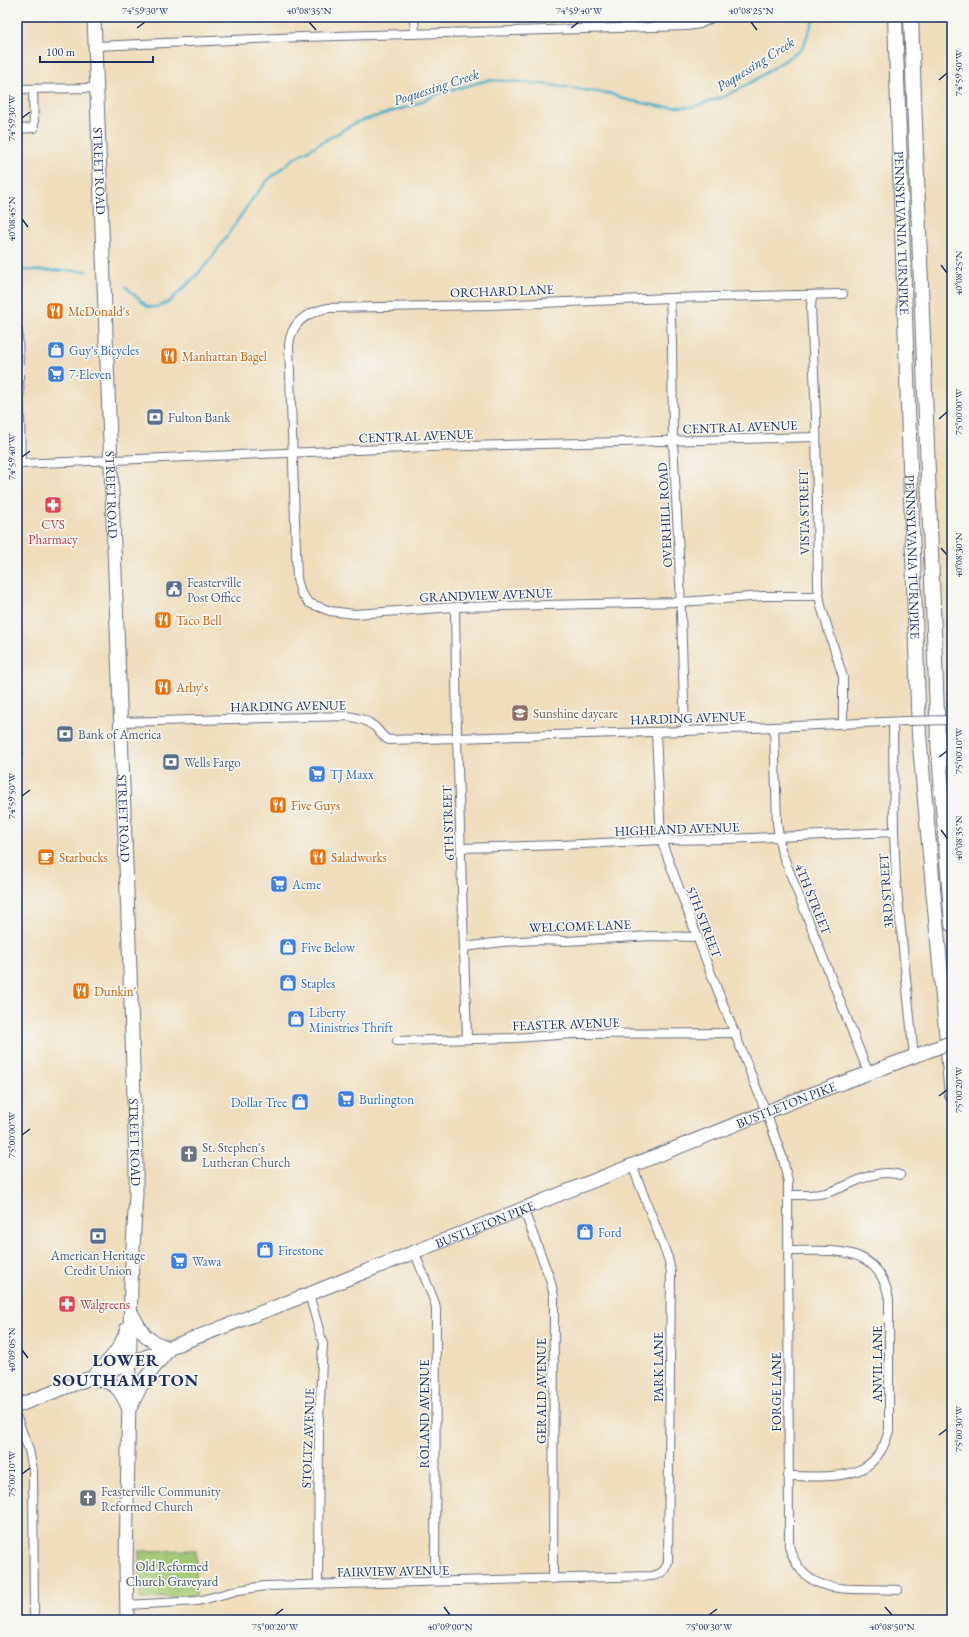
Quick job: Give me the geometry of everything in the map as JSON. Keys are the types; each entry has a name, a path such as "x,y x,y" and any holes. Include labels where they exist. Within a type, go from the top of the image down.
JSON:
{"highway":[{"name":"PENNSYLVANIA TURNPIKE","path":"894,17 919,735 952,1095"},
{"name":"PENNSYLVANIA TURNPIKE","path":"911,17 938,740 952,925"}],"main road":[{"name":"STREET ROAD","path":"94,17 136,1164 136,1194 131,1266 127,1620"},
{"name":"BUSTLETON PIKE","path":"17,1406 309,1294 414,1251 868,1072 914,1057 952,1042"},
{"path":"129,1410 144,1380 170,1348 152,1342 146,1337 131,1313"},
{"path":"92,1378 110,1360 124,1340 131,1313"},
{"path":"92,1378 112,1383 124,1398 129,1410"}],"street":[{"path":"414,17 415,34"},
{"path":"96,46 301,37 687,26 700,24 713,17"},
{"path":"17,89 97,88"},
{"path":"17,129 34,128 33,89"},
{"name":"ORCHARD LANE","path":"292,452 289,341 294,327 299,321 312,312 328,308 490,305 670,298 843,294"},
{"name":"VISTA STREET","path":"812,295 817,578 819,596 843,677 843,725"},
{"name":"OVERHILL ROAD","path":"670,298 672,342 672,441 676,473 685,731"},
{"path":"18,331 19,464"},
{"name":"CENTRAL AVENUE","path":"19,464 292,452 815,437"},
{"name":"GRANDVIEW AVENUE","path":"292,452 297,579 301,593 309,603 330,611 354,614 455,607 681,602 764,596 819,596"},
{"name":"6TH STREET","path":"455,607 460,848 467,1038"},
{"name":"HARDING AVENUE","path":"121,722 348,716 368,722 387,740 685,731 952,720"},
{"name":"3RD STREET","path":"893,722 894,832 898,903 914,1057"},
{"name":"4TH STREET","path":"774,727 778,836 784,860 868,1072"},
{"name":"5TH STREET","path":"656,732 661,840 766,1112"},
{"name":"HIGHLAND AVENUE","path":"460,848 562,846 661,840 894,832"},
{"name":"WELCOME LANE","path":"464,947 502,942 537,940 566,941 652,936 698,937"},
{"name":"FEASTER AVENUE","path":"397,1041 467,1038 514,1038 573,1034 736,1033"},
{"name":"FORGE LANE","path":"766,1112 786,1170 789,1195 789,1546 792,1556 801,1572 815,1582 836,1588 898,1590"},
{"name":"PARK LANE","path":"632,1165 668,1258 671,1272 668,1561 667,1566 661,1573"},
{"path":"789,1195 828,1192 876,1173 892,1173 900,1175"},
{"name":"GERALD AVENUE","path":"523,1208 550,1279 554,1296 553,1579"},
{"name":"ROLAND AVENUE","path":"414,1251 435,1303 436,1310 437,1393 435,1581"},
{"name":"ANVIL LANE","path":"788,1476 840,1476 851,1474 870,1464 878,1456 889,1430 889,1299 888,1290 881,1274 865,1259 848,1252 789,1251"},
{"name":"STOLTZ AVENUE","path":"309,1294 323,1344 319,1418 318,1584"},
{"path":"17,1418 29,1450 33,1470 34,1620"},
{"name":"FAIRVIEW AVENUE","path":"127,1605 198,1601 239,1590 265,1586 652,1576 661,1573"}],"green space":[{"name":"Old Reformed Church Graveyard","path":"196,1550 196,1596 140,1599 139,1551"}],"waterway":[{"name":"Poquessing Creek","path":"126,287 148,307 157,307 169,302 211,259 253,198 268,180 293,159 357,122 414,105 440,93 489,80 523,82 612,94 627,100 663,107 692,107 726,96 755,80 802,49 813,21 818,17"},
{"path":"17,270 86,271"},
{"path":"17,711 19,754 17,755"}],"place":[{"name":"McDonald's","path":"55,311"},
{"name":"Guy's Bicycles","path":"56,350"},
{"name":"Manhattan Bagel","path":"169,356"},
{"name":"7-Eleven","path":"56,374"},
{"name":"Fulton Bank","path":"155,417"},
{"name":"CVS Pharmacy","path":"53,505"},
{"name":"Feasterville Post Office","path":"174,589"},
{"name":"Taco Bell","path":"163,620"},
{"name":"Arby's","path":"163,687"},
{"name":"Sunshine daycare","path":"520,713"},
{"name":"Bank of America","path":"65,734"},
{"name":"Wells Fargo","path":"171,762"},
{"name":"TJ Maxx","path":"317,774"},
{"name":"Five Guys","path":"278,805"},
{"name":"Starbucks","path":"46,857"},
{"name":"Saladworks","path":"318,857"},
{"name":"Acme","path":"279,884"},
{"name":"Five Below","path":"288,947"},
{"name":"Staples","path":"288,983"},
{"name":"Dunkin'","path":"81,991"},
{"name":"Liberty Ministries Thrift","path":"296,1019"},
{"name":"Burlington","path":"346,1099"},
{"name":"Dollar Tree","path":"300,1102"},
{"name":"St. Stephen's Lutheran Church","path":"189,1154"},
{"name":"Ford","path":"585,1232"},
{"name":"American Heritage Credit Union","path":"98,1236"},
{"name":"Firestone","path":"265,1250"},
{"name":"Wawa","path":"179,1261"},
{"name":"Walgreens","path":"67,1304"},
{"name":"Feasterville Community Reformed Church","path":"88,1498"}],"district":[{"name":"LOWER SOUTHAMPTON","path":"126,1370"}]}
